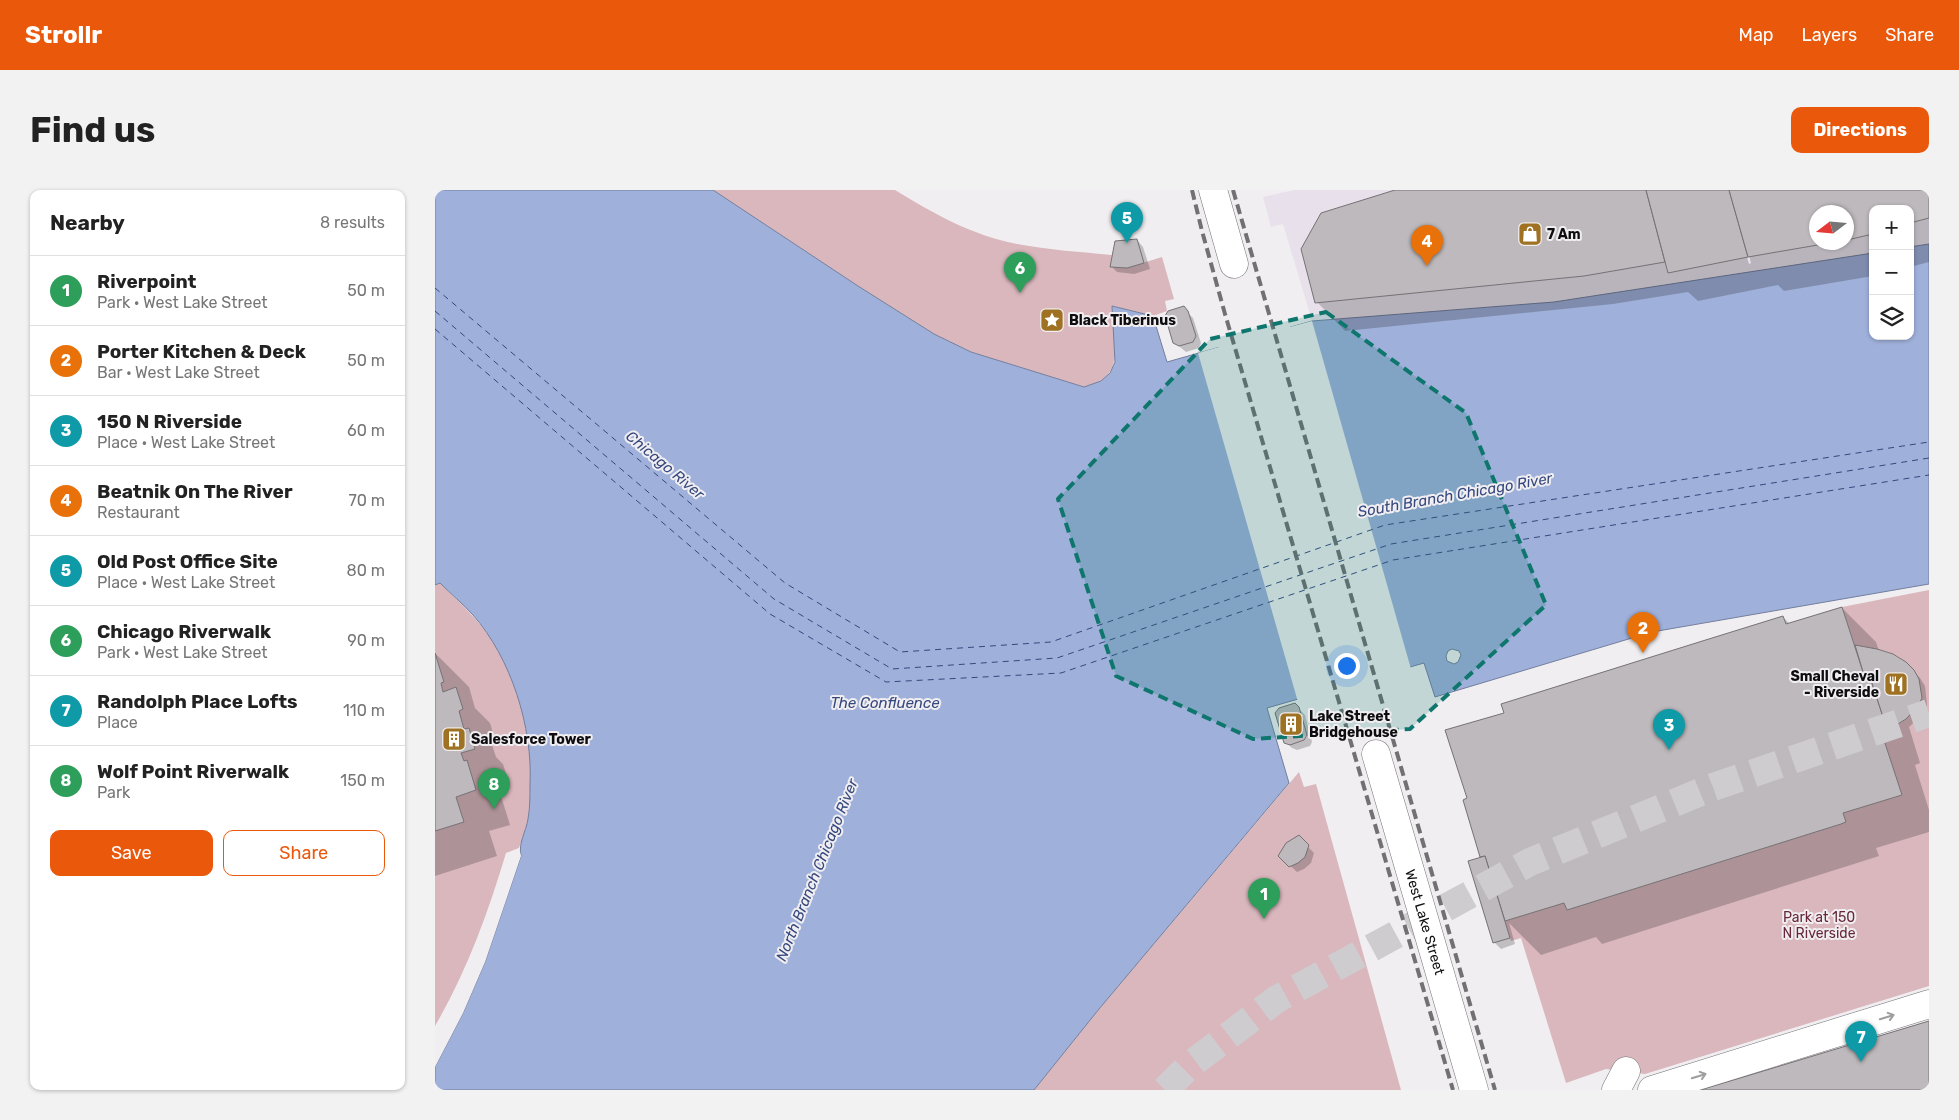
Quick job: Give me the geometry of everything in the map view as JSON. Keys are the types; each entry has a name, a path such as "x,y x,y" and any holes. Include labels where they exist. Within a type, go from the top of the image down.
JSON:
{"main road":[{"path":"1213,190 1234,264"},
{"name":"West Lake Street","path":"1376,754 1475,1090"},
{"path":"1652,1090 1929,1004"}],"highlighted area":[{"path":"1326,312 1466,413 1546,605 1410,729 1253,739 1116,676 1058,499 1210,339"}],"shaded area":[{"path":"1294,190 1929,190 1929,244 1914,246 1914,205 1869,205 1869,254 1554,302 1312,321 1283,224 1271,227 1263,197"}],"green space":[{"path":"713,190 895,190 954,223 1001,240 1041,248 1112,255 1110,267 1127,268 1162,257 1174,299 1165,301 1167,311 1153,316 1112,306 1116,347 1112,367 1100,381 1084,387 971,352 934,334"},
{"path":"440,583 466,608 489,636 512,678 520,700 525,724 531,772 528,819 519,848 506,853 492,898 467,963 435,1026 435,831 464,822 456,797 476,790 467,761 464,761 461,753 475,749 469,729 464,729 459,711 456,687 443,692 441,683 444,682 435,653 435,585"},
{"name":"Park at 150 N Riverside","path":"1929,590 1929,986 1645,1074 1606,1069 1566,1083 1521,938 1511,941 1505,921 1564,903 1567,910 1841,824 1843,813 1902,795 1881,731 1900,723 1913,711 1918,702 1919,683 1910,667 1893,654 1855,646 1842,607"},
{"path":"1299,772 1304,787 1316,784 1401,1090 1034,1090 1099,1009"}],"water":[{"name":"The Confluence","path":"435,190 713,190 934,334 971,352 1084,387 1101,381 1110,373 1115,362 1112,306 1153,316 1167,362 1312,321 1554,302 1869,254 1869,340 1914,340 1914,246 1929,244 1929,584 1652,632 1435,697 1424,663 1267,708 1289,783 1099,1009 1034,1090 435,1090 435,1067 463,1013 485,962 521,856 521,842 527,824 530,802 528,740 517,694 509,672 486,632 473,615 440,583 435,585","holes":["1452,649 1459,651 1461,655 1458,662 1454,664 1447,661 1448,651"]}],"pier":[{"path":"1312,321 1411,669 1298,702 1198,353 1219,347 1218,345 1289,325 1290,327"},
{"path":"519,848 521,856 485,962 463,1013 435,1067 435,1061 460,1012 482,961 518,856 517,849"}],"building":[{"path":"1395,190 1646,190 1665,262 1584,276 1315,303 1301,249 1321,213"},
{"path":"1646,190 1729,190 1748,257 1668,273"},
{"path":"1729,190 1929,190 1929,218 1914,222 1914,205 1869,205 1869,235 1854,238 1854,205 1809,205 1809,246 1748,257"},
{"path":"1137,239 1144,263 1127,268 1110,267 1115,241"},
{"path":"1184,306 1188,311 1196,336 1193,342 1179,346 1173,343 1165,316 1168,311"},
{"path":"1842,607 1864,675 1869,674 1887,729 1881,731 1902,795 1843,813 1846,822 1841,824 1567,910 1564,903 1505,921 1485,856 1480,857 1463,800 1467,798 1445,730 1504,713 1501,704 1783,616 1786,624"},
{"name":"Small Cheval - Riverside","path":"1855,645 1893,654 1906,662 1919,679 1922,698 1918,706 1906,719 1893,727 1887,729 1869,674 1864,675"},
{"name":"Salesforce Tower","path":"435,653 444,682 441,683 443,692 456,687 463,709 459,711 464,729 469,728 475,749 461,753 464,761 467,760 476,790 456,797 464,822 435,831"},
{"name":"Lake Street Bridgehouse","path":"1295,703 1299,707 1307,735 1304,740 1290,745 1284,743 1275,713 1279,708"},
{"path":"1299,835 1309,845 1305,857 1289,867 1278,856 1286,843"},
{"path":"1485,856 1510,938 1493,943 1468,861"},
{"path":"1929,1021 1929,1090 1700,1090 1760,1072"}],"ferry route":[{"path":"435,288 785,583 900,652 1051,642 1385,525 1929,442"},
{"path":"435,311 774,599 892,669 1057,658 1391,544 1929,458"},
{"path":"435,329 770,614 886,682 1061,673 1393,560 1929,475"}],"tunnel":[{"path":"1165,1090 1190,1065 1277,999 1530,862 1713,787 1929,713"}],"railway":[{"path":"1192,190 1225,314 1453,1090"},
{"path":"1233,190 1495,1090"}],"place":[{"name":"7 Am","path":"1530,234"},
{"name":"Old Post Office Site","path":"1127,243"},
{"name":"Beatnik On The River","path":"1427,266"},
{"name":"Chicago Riverwalk","path":"1020,293"},
{"name":"Black Tiberinus","path":"1052,320"},
{"name":"Porter Kitchen & Deck","path":"1643,653"},
{"name":"Small Cheval - Riverside","path":"1896,684"},
{"name":"Lake Street Bridgehouse","path":"1291,724"},
{"name":"Salesforce Tower","path":"454,739"},
{"name":"150 N Riverside","path":"1669,750"},
{"name":"Wolf Point Riverwalk","path":"494,809"},
{"name":"Riverpoint","path":"1264,919"},
{"name":"Randolph Place Lofts","path":"1861,1062"}],"water label":[{"name":"Chicago River","path":"665,465"},
{"name":"South Branch Chicago River","path":"1455,495"},
{"name":"North Branch Chicago River","path":"817,870"}]}
